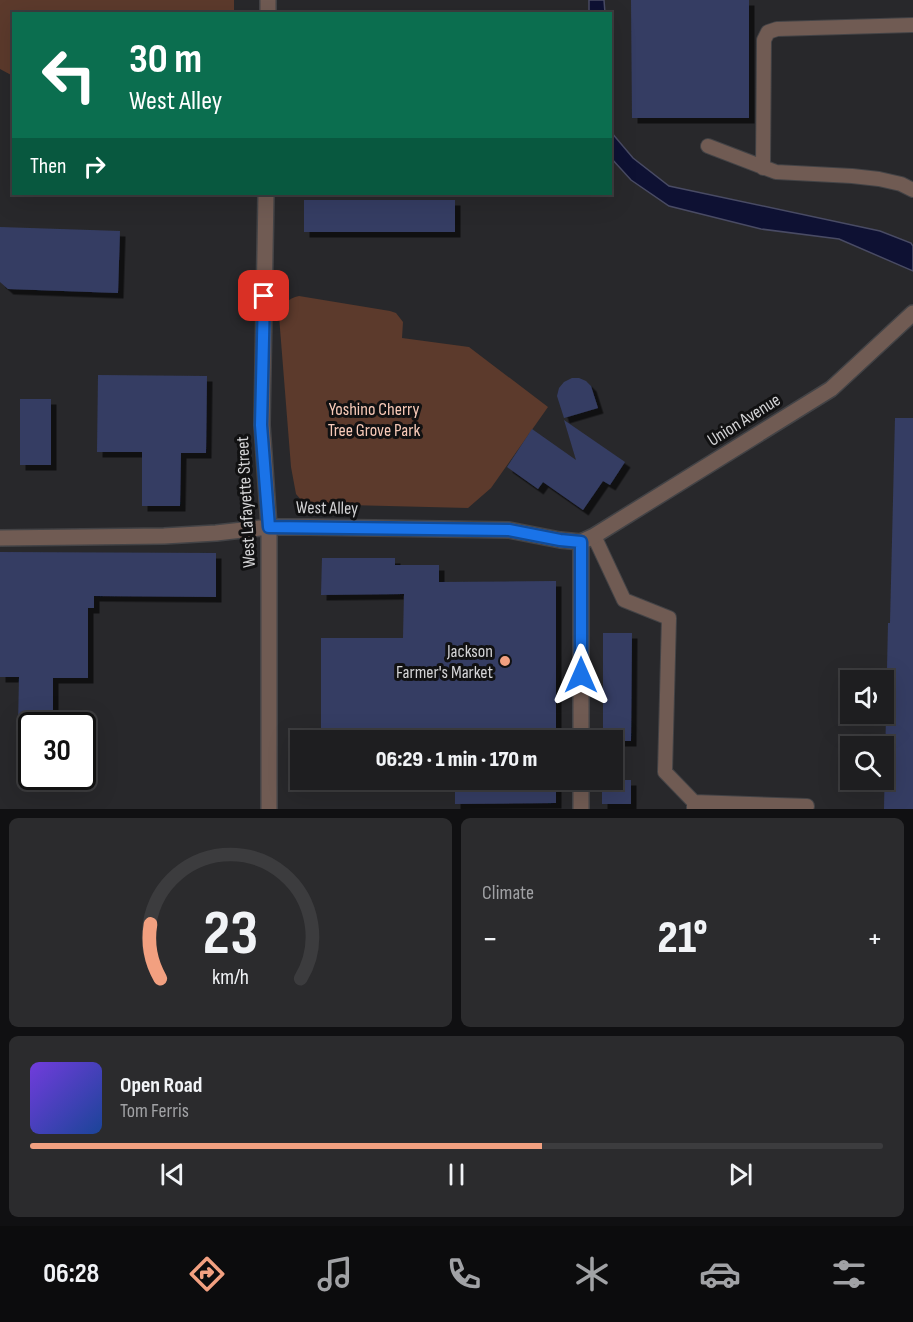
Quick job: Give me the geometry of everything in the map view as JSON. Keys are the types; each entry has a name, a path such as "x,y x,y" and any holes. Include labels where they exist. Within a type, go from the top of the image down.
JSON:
{"street":[{"name":"West Lafayette Street","path":"266,195 261,425 269,527 269,809"},
{"name":"Union Avenue","path":"587,539 831,389 913,313"},
{"name":"West Alley","path":"0,538 164,536 269,527 509,530 560,540 587,539"},
{"path":"581,730 587,539"},
{"path":"581,790 581,809"}],"lane":[{"path":"763,168 764,40 768,32 777,29 913,25"},
{"path":"708,146 776,172 879,179 901,184 913,190"},
{"path":"587,539 624,600 669,618 665,772 694,806 807,806 806,809"}],"green space":[{"path":"0,0 234,0 234,12 12,12 12,75 0,69"},
{"name":"Yoshino Cherry Tree Grove Park","path":"299,296 396,313 403,322 402,338 469,347 548,407 491,488 468,508 308,504 296,494 291,467 279,316 286,303"}],"shaded area":[{"path":"589,0 604,0 605,12 589,12"},
{"path":"612,133 633,158 669,186 880,231 911,243 913,271 839,239 761,229 669,206 631,180 612,159"}],"building":[{"path":"631,0 749,0 749,118 632,118"},
{"path":"304,200 455,200 455,232 304,232"},
{"path":"0,227 120,231 118,293 8,289 0,282"},
{"path":"98,375 207,376 206,453 181,453 180,506 142,506 142,452 97,452"},
{"path":"572,378 579,378 591,386 598,408 564,418 557,396 564,382"},
{"path":"20,399 51,399 51,465 20,465"},
{"path":"895,418 913,418 913,809 884,809 884,790 894,790 894,736 886,736 886,724 894,724 894,670 887,670 888,623 890,623"},
{"path":"564,420 625,462 610,485 603,481 583,510 543,482 538,489 507,467 532,429 576,460"},
{"path":"0,552 216,553 216,597 94,596 94,608 88,608 88,678 53,678 53,712 18,712 19,677 0,677"},
{"path":"322,558 395,558 395,565 439,565 439,582 556,581 556,730 321,730 321,638 403,638 404,594 321,595"},
{"path":"603,633 632,633 631,741 623,741 623,730 603,730"},
{"path":"623,780 631,780 631,804 602,804 602,790 623,790"},
{"path":"455,790 556,790 556,803 455,804"}],"place":[{"name":"Jackson Farmer's Market","path":"505,661"}],"route":[{"path":"264,296 261,425 269,527 509,530 581,542 581,675"}]}
